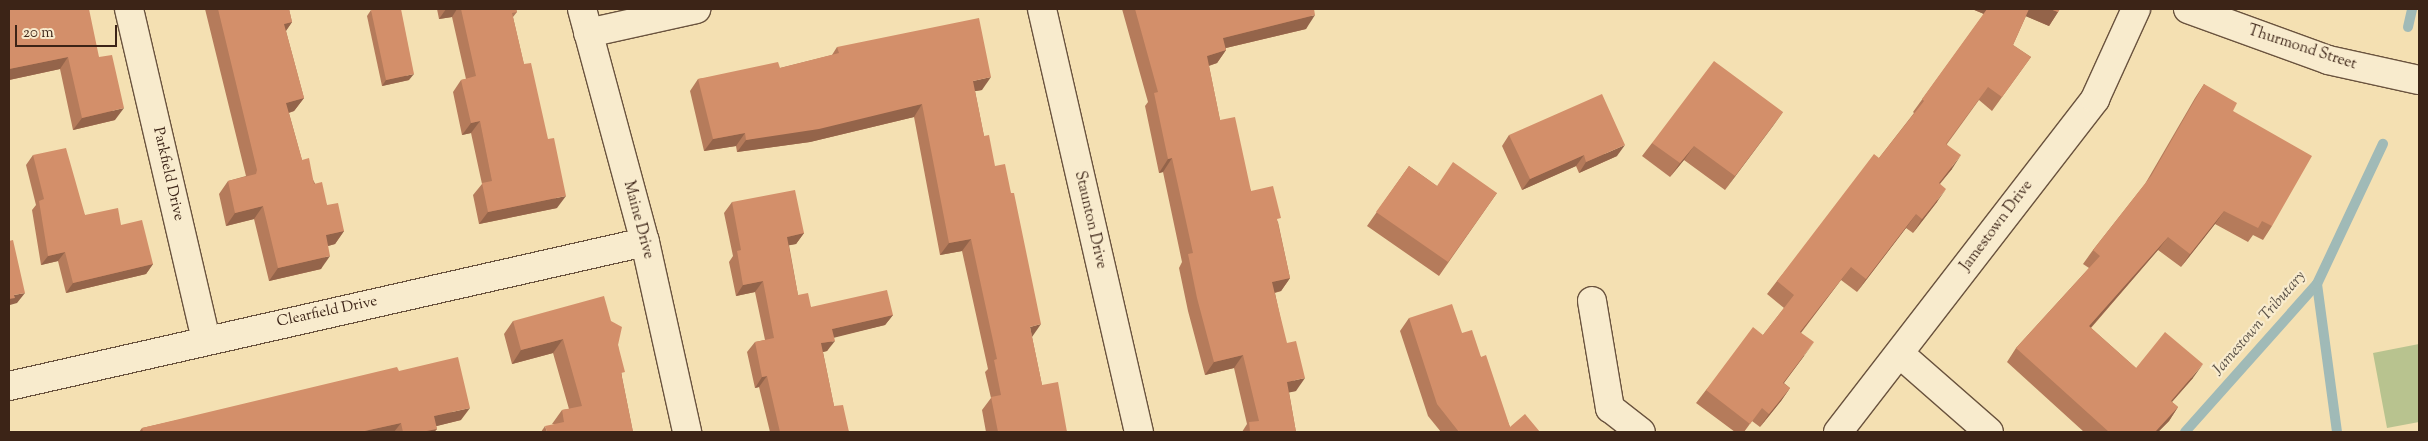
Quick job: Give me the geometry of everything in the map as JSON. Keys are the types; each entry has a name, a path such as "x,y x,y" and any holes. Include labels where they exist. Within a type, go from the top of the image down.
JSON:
{"street":[{"name":"Parkfield Drive","path":"130,9 206,339"},
{"path":"585,21 696,9"},
{"name":"Staunton Drive","path":"1042,9 1139,432"},
{"name":"Jamestown Drive","path":"1838,432 2095,99 2136,9"},
{"name":"Thurmond Street","path":"2188,9 2328,60 2419,80"},
{"name":"Maine Drive","path":"585,21 645,242 687,432"},
{"name":"Clearfield Drive","path":"9,386 206,339 645,242"},
{"path":"1592,302 1610,408 1641,432"},
{"path":"1900,354 1989,432"}],"green space":[{"path":"2419,344 2419,422 2387,428 2373,353"}],"building":[{"path":"9,9 89,9 99,57 112,55 124,108 82,118 68,57 9,69"},
{"path":"218,9 289,9 292,22 284,24 304,98 286,103 302,160 309,158 314,184 322,182 327,205 338,203 344,231 326,235 330,256 278,268 263,206 235,213 228,181 256,174 257,170"},
{"path":"401,9 414,74 386,80 371,10"},
{"path":"461,9 516,9 517,12 512,13 524,64 531,63 548,139 554,138 566,196 488,212 482,183 492,181 480,121 471,123 461,80 476,76"},
{"path":"1135,9 1314,9 1315,15 1223,38 1226,50 1207,56 1220,120 1235,117 1251,191 1273,186 1281,218 1277,219 1290,278 1272,282 1287,343 1296,341 1305,378 1287,382 1296,432 1250,432 1249,422 1259,421 1243,355 1214,362 1197,298 1188,254 1193,253 1172,158 1168,159 1154,93 1158,92"},
{"path":"1987,9 2029,9 2013,45 2031,57 2002,97 1988,87 1946,144 1961,155 1939,183 1946,189 1922,219 1916,214 1866,279 1851,267 1800,332 1814,342 1783,383 1790,388 1769,414 1762,408 1750,424 1706,390 1753,327 1763,335 1794,295 1777,281 1874,154 1879,158 1924,101 1922,99"},
{"path":"979,18 991,77 973,81 984,136 989,135 995,166 1005,164 1011,193 1014,193 1041,324 1030,327 1042,385 1058,382 1067,432 998,432 991,397 1001,395 994,360 997,359 971,239 949,243 922,104 819,129 746,140 745,133 713,139 698,79 778,62 780,68 839,53 837,47"},
{"path":"1714,61 1783,112 1735,176 1694,146 1680,163 1652,143"},
{"path":"2204,84 2237,103 2233,111 2312,156 2272,226 2262,221 2258,228 2224,211 2190,254 2168,237 2089,326 2136,368 2165,332 2203,364 2171,401 2178,407 2155,432 2109,432 2016,348 2100,256 2093,250 2151,176"},
{"path":"1602,94 1625,145 1586,162 1584,155 1530,179 1509,135"},
{"path":"66,148 85,215 118,208 121,225 142,220 153,264 73,283 65,252 48,256 39,201 44,199 33,155"},
{"path":"1453,162 1497,193 1448,262 1376,212 1409,166 1437,186"},
{"path":"795,190 804,233 787,237 798,295 808,293 811,307 887,290 893,315 832,329 835,341 821,343 834,406 843,405 849,432 780,432 767,376 762,377 755,342 774,338 763,281 743,285 737,251 741,250 732,202"},
{"path":"13,240 25,293 14,295 15,298 9,299 9,241"},
{"path":"604,296 611,321 622,327 618,345 625,372 621,373 633,432 547,432 545,426 564,422 562,410 582,406 563,339 521,350 513,321"},
{"path":"1452,304 1462,333 1472,330 1481,357 1486,355 1510,427 1525,414 1540,432 1459,432 1437,404 1409,318"},
{"path":"458,357 470,408 434,416 437,429 421,432 403,432 401,423 360,432 143,432 142,428 397,367 399,371"}],"waterway":[{"name":"Jamestown Tributary","path":"2408,27 2412,9"},
{"name":"Jamestown Tributary","path":"2185,432 2317,284 2383,144"},
{"path":"2317,284 2337,432"}]}
